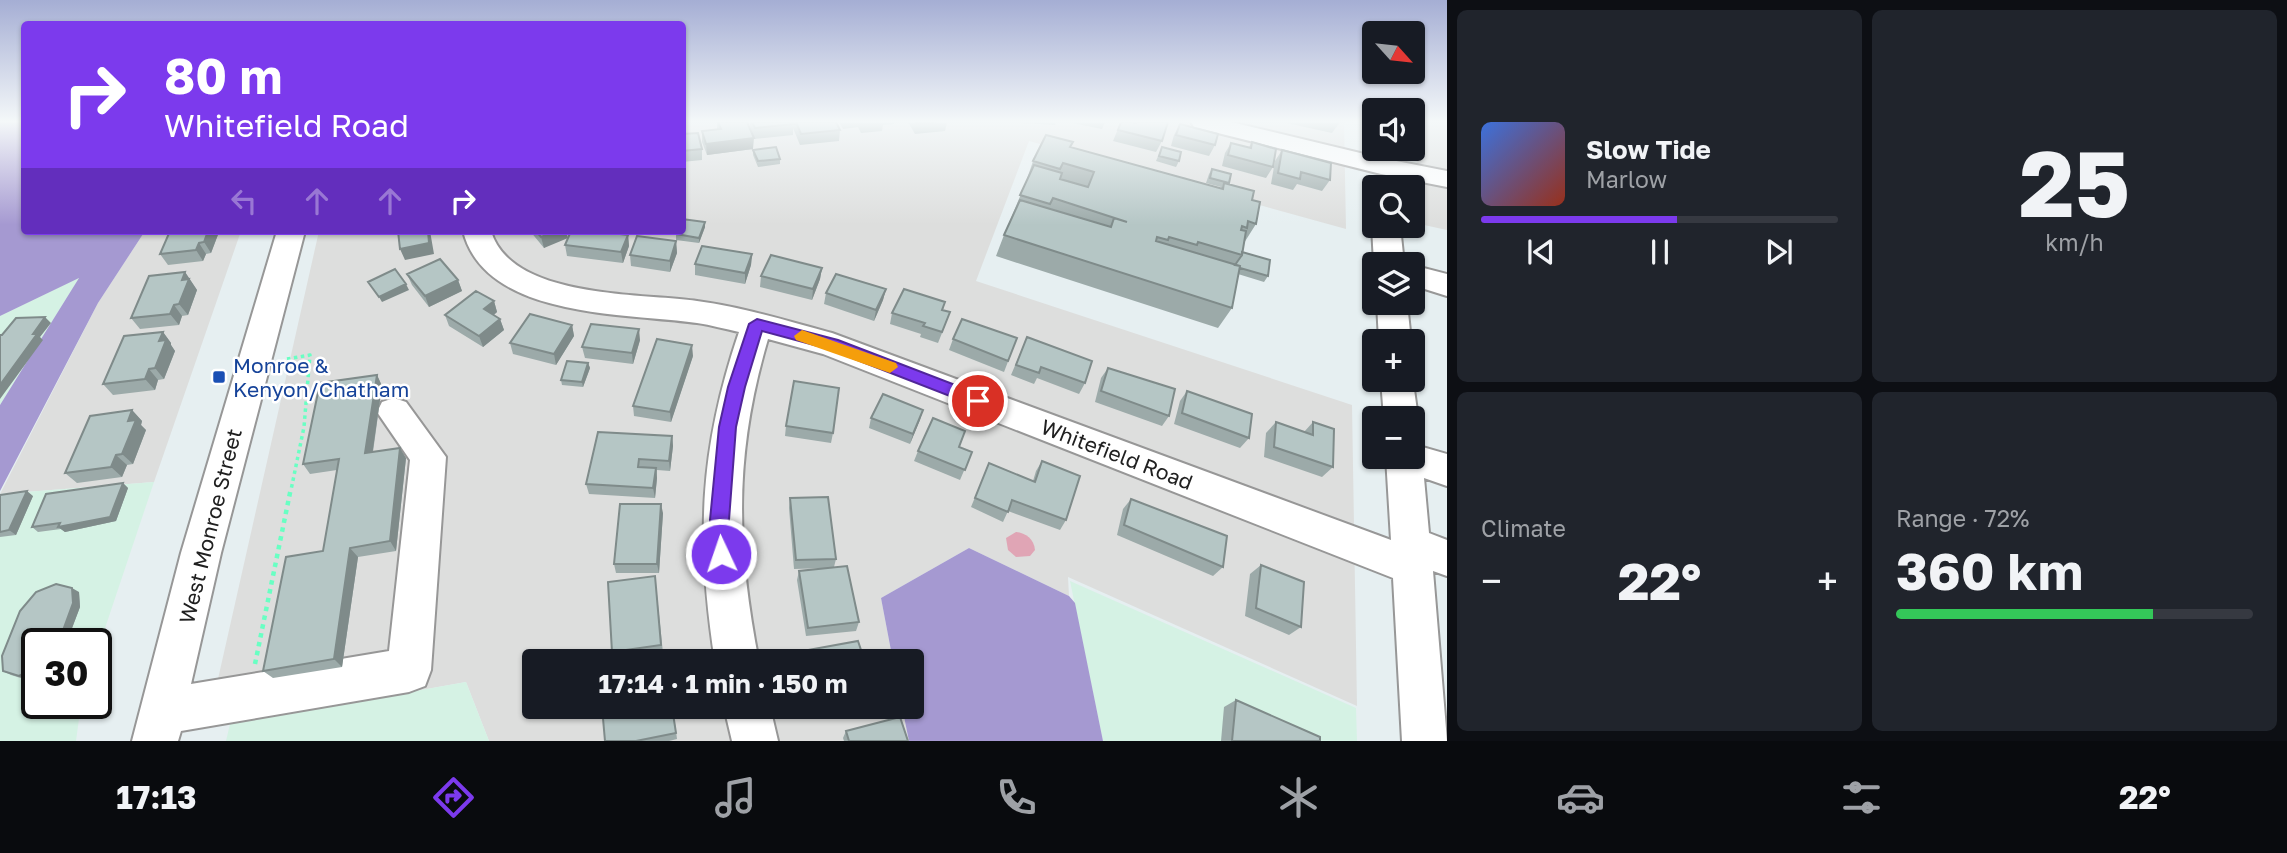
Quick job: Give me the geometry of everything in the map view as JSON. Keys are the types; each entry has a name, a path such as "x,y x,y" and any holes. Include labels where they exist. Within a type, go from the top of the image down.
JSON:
{"street":[{"path":"1341,157 1447,179"},
{"name":"West Monroe Street","path":"160,726 201,553 290,235"},
{"name":"Whitefield Road","path":"478,235 480,242 503,270 543,291 577,300 698,312 757,324 832,345 1423,557"},
{"path":"1425,279 1447,285"},
{"path":"735,649 726,604 720,508 727,427 757,324"},
{"path":"160,726 409,670 428,457 394,412"},
{"path":"1425,463 1447,470"},
{"path":"1407,469 1423,557 1425,741"},
{"path":"750,719 755,741"}],"path":[{"path":"254,665 304,427 310,355 287,359"}],"shaded area":[{"path":"0,157 21,157 21,235 142,235 98,303 0,491 0,405 79,278 0,316"},
{"path":"686,157 1023,157 976,281 1352,405 1357,706 1068,577 1069,596 969,548 881,598 891,649 522,649 522,719 904,719 909,741 489,741 466,682 230,724 232,716 218,679 318,235 686,235"},
{"path":"1085,157 1345,157 1346,229"},
{"path":"1425,157 1447,157 1447,230 1425,225 1425,175 1418,175 1417,161 1425,161"},
{"path":"142,235 240,235 154,482 0,494 98,303"},
{"path":"80,277 0,405 0,316"},
{"path":"154,482 105,628 21,628 21,719 79,719 76,741 0,741 0,494"},
{"path":"1016,532 1026,535 1033,543 1035,550 1030,556 1016,557 1008,550 1006,538"},
{"path":"969,548 1069,596 1075,603 1103,741 909,741 904,719 924,719 924,649 891,649 881,598"},
{"path":"1070,581 1356,708 1357,741 1103,741"},
{"path":"466,682 489,741 226,741 230,724"}],"building":[{"path":"756,157 779,157 780,159 758,161"},
{"path":"1035,157 1105,157 1223,189 1224,183 1254,191 1252,200 1260,202 1256,224 1248,221 1247,228 1242,226 1241,230 1246,231 1242,255 1169,237 1168,240 1157,237 1156,241 1240,266 1232,308 1004,235 1020,200 1111,227 1114,218 1127,222 1053,198 1050,204 1020,195 1034,165 1062,173 1060,179 1088,187 1094,172 1063,163 1060,169 1033,161"},
{"path":"1161,157 1180,157 1179,161"},
{"path":"1234,157 1275,157 1273,167"},
{"path":"1281,157 1307,157 1331,163 1330,180 1301,172 1300,179 1278,173"},
{"path":"1212,169 1231,174 1229,183 1210,178"},
{"path":"686,220 705,222 699,238 682,235 686,235"},
{"path":"168,235 207,235 196,250 160,254"},
{"path":"398,235 428,235 429,243 400,249"},
{"path":"569,235 628,235 621,252 565,245"},
{"path":"637,236 676,241 670,261 630,255"},
{"path":"702,246 752,254 745,273 695,264"},
{"path":"1242,252 1270,260 1268,276 1235,265"},
{"path":"771,255 822,268 813,289 761,276"},
{"path":"440,259 458,280 425,296 407,274"},
{"path":"395,269 406,284 379,297 368,282"},
{"path":"185,272 182,280 189,279 179,304 174,305 170,314 131,318 149,276"},
{"path":"836,274 886,289 876,310 826,293"},
{"path":"904,289 945,302 942,310 950,312 942,332 923,326 925,323 892,313"},
{"path":"476,291 494,301 484,309 500,319 479,336 445,315"},
{"path":"530,314 572,325 554,354 510,343"},
{"path":"45,317 33,334 37,334 0,385 0,335 16,318"},
{"path":"962,319 1017,338 1008,361 953,339"},
{"path":"591,324 639,329 632,353 582,347"},
{"path":"163,332 159,341 166,340 155,368 149,369 145,379 103,384 124,336"},
{"path":"1027,337 1092,361 1085,383 1041,367 1039,373 1016,365"},
{"path":"657,339 692,345 670,412 633,406"},
{"path":"567,361 588,363 582,382 561,380"},
{"path":"1108,368 1175,389 1169,416 1101,391"},
{"path":"377,375 365,453 400,448 390,541 350,548 334,659 263,671 286,557 323,551 339,459 303,464 320,383"},
{"path":"794,381 839,388 833,433 786,426"},
{"path":"1187,391 1252,414 1249,438 1182,413"},
{"path":"883,394 923,410 913,434 871,418"},
{"path":"132,410 128,421 136,420 122,454 116,455 111,467 65,473 90,416"},
{"path":"933,418 965,431 959,447 972,452 965,470 918,451"},
{"path":"1276,422 1313,435 1313,422 1334,429 1333,467 1274,447"},
{"path":"598,432 672,436 669,461 639,459 638,467 656,468 653,488 586,484"},
{"path":"1042,461 1080,476 1066,520 1012,500 1008,512 975,498 989,463 1035,482"},
{"path":"123,483 110,517 58,527 60,523 32,527 46,494"},
{"path":"27,491 9,530 0,532 0,495"},
{"path":"828,497 836,559 796,560 790,498"},
{"path":"1131,499 1227,536 1223,567 1124,525"},
{"path":"620,504 661,504 657,564 614,564"},
{"path":"1261,565 1304,582 1301,627 1256,608"},
{"path":"847,566 859,622 808,628 799,571"},
{"path":"655,576 661,645 612,649 608,582"},
{"path":"56,584 72,588 73,603 64,628 21,628 19,676 3,671 2,656 20,611 36,592"},
{"path":"858,641 861,649 814,649"},
{"path":"1236,700 1320,737 1320,741 1232,741"},
{"path":"603,719 674,719 676,733 636,741 605,741"},
{"path":"901,719 908,741 849,741 846,731"}],"slow traffic":[{"path":"802,336 890,367"}],"place":[{"name":"Monroe & Kenyon/Chatham","path":"219,377"}],"route":[{"path":"721,554 719,520 727,427 757,324 832,345 978,401"}]}
